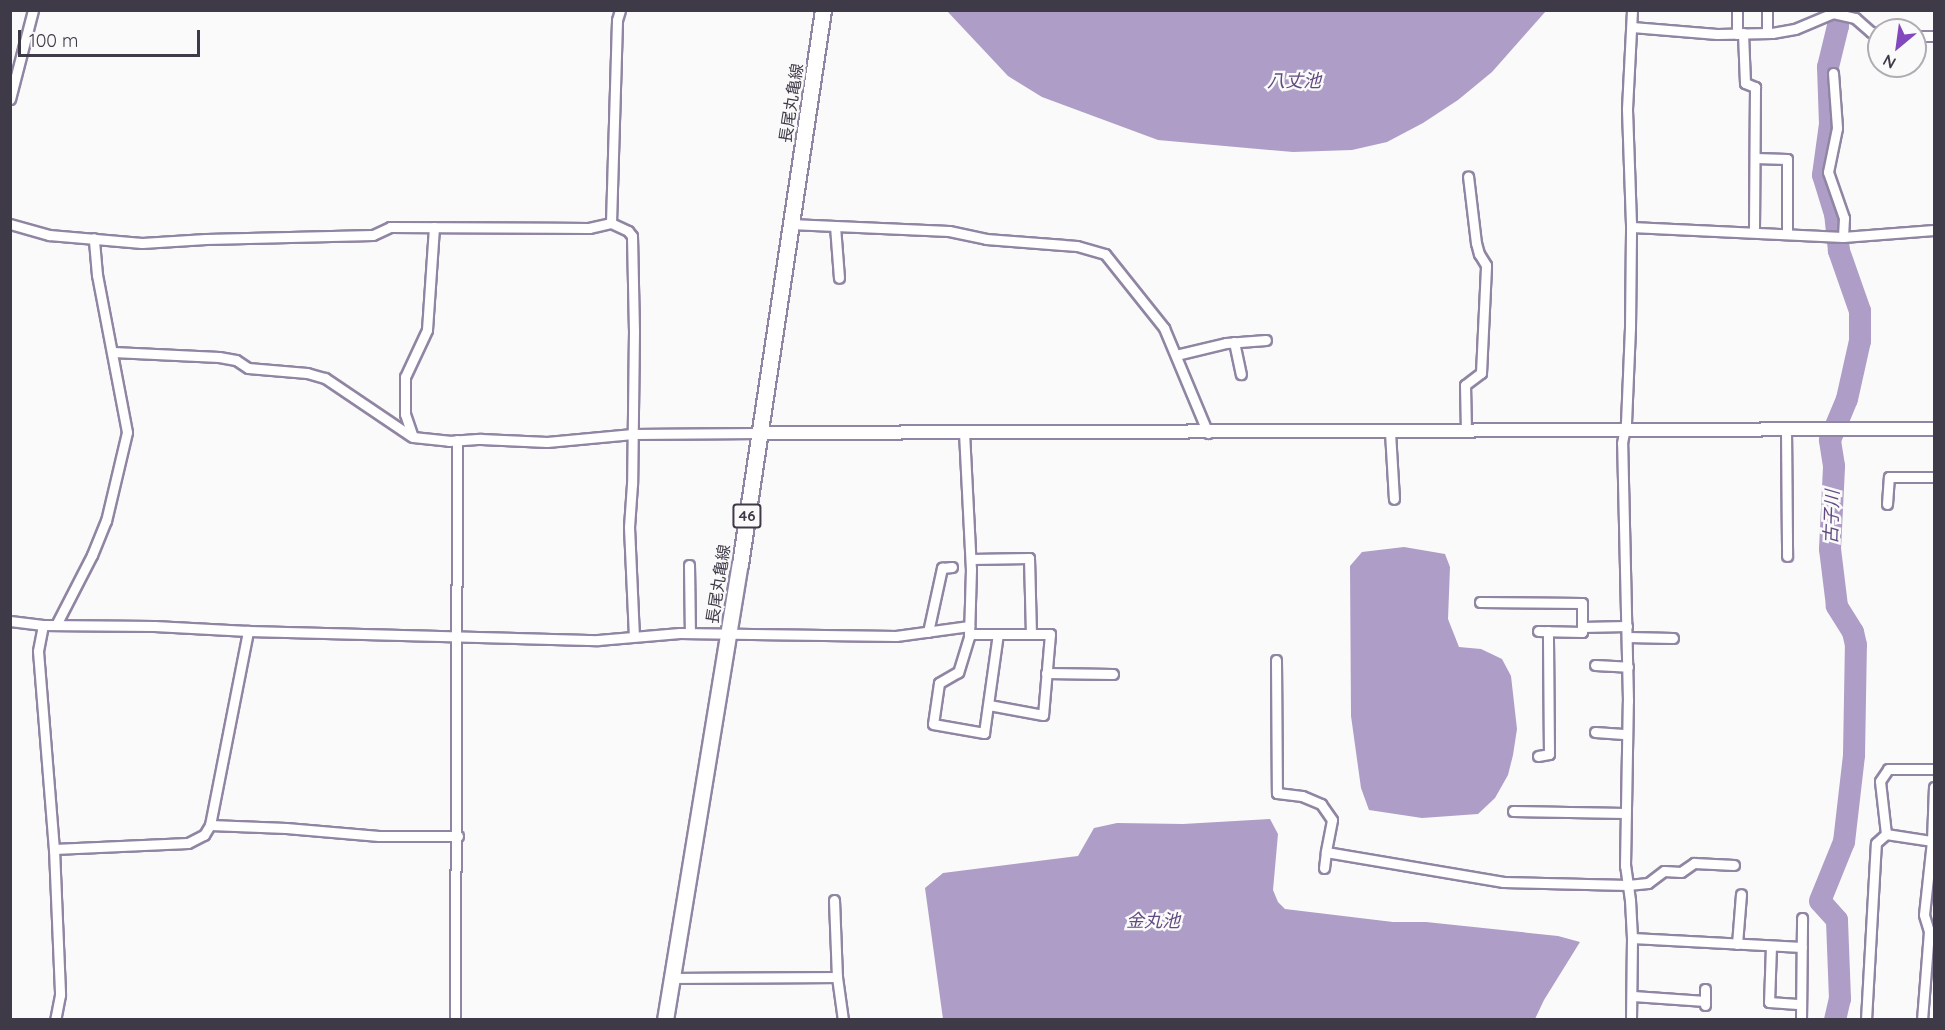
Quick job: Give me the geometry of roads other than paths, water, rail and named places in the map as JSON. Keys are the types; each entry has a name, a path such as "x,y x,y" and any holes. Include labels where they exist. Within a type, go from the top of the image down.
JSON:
{"main road":[{"name":"長尾丸亀線","path":"664,1020 728,633 823,10"}],"street":[{"path":"10,99 33,10"},
{"path":"611,223 617,20 620,10"},
{"path":"1631,1020 1632,938 1625,866 1628,637 1622,443 1631,227 1628,109 1632,10"},
{"path":"1737,10 1744,83 1755,87 1754,231"},
{"path":"1767,10 1767,33"},
{"path":"1632,27 1740,34 1767,33 1795,29 1837,14 1856,18 1867,28"},
{"path":"1833,73 1837,128 1828,172 1844,218 1843,237"},
{"path":"1755,158 1787,159 1787,233"},
{"path":"1466,432 1465,385 1481,373 1486,265 1479,254 1476,243 1468,176"},
{"path":"10,224 49,235 142,243 206,238 373,235 390,228 564,229 589,228 611,223 632,236 633,434 629,527 634,636"},
{"path":"790,224 949,231 986,239 1095,249 1106,254 1164,328 1208,433"},
{"path":"835,226 839,278"},
{"path":"413,437 405,414 405,377 427,330 434,227"},
{"path":"1631,227 1694,231 1754,231 1831,237 1935,230"},
{"path":"56,625 92,555 106,521 128,432 97,275 94,238"},
{"path":"1176,355 1234,342 1266,340"},
{"path":"1234,342 1241,374"},
{"path":"113,352 219,357 236,360 248,368 307,373 325,378 413,437 457,440 547,442 633,434 759,433 1935,429"},
{"path":"1786,429 1787,556"},
{"path":"964,432 970,559 969,630 958,672 939,683 933,724 984,733 999,634"},
{"path":"1390,432 1394,499"},
{"path":"455,1020 458,836 457,440"},
{"path":"1887,504 1889,477 1935,477"},
{"path":"970,559 1029,558 1030,634"},
{"path":"689,566 690,633"},
{"path":"928,632 942,568 952,567"},
{"path":"1480,602 1582,603 1582,632 1543,631 1549,754 1539,756"},
{"path":"10,621 43,625 154,626 248,631 598,640 690,633 896,636 969,630 999,634 1050,634 1043,715 989,705"},
{"path":"43,625 38,651 54,849 60,995 55,1020"},
{"path":"1582,627 1627,626"},
{"path":"54,849 188,843 204,835 210,825 248,631"},
{"path":"1628,637 1672,638"},
{"path":"1276,660 1277,792 1302,796 1321,804 1332,820 1324,868"},
{"path":"1595,665 1628,667"},
{"path":"1046,673 1113,674"},
{"path":"1595,732 1627,734"},
{"path":"1886,834 1880,781 1888,769 1935,769"},
{"path":"1922,1020 1929,932 1924,915 1933,836 1935,787"},
{"path":"1513,811 1625,813"},
{"path":"210,825 286,828 379,836 458,836"},
{"path":"1866,1020 1876,843 1886,834 1933,836"},
{"path":"1326,852 1503,882 1628,885 1648,883 1664,871 1681,872 1694,863 1734,865"},
{"path":"1737,944 1741,894"},
{"path":"834,900 837,977 843,1020"},
{"path":"1801,1020 1802,918"},
{"path":"1632,938 1802,947"},
{"path":"1771,946 1769,1002 1801,1004"},
{"path":"671,978 837,977"},
{"path":"1633,996 1705,1004 1706,989"}],"water":[{"name":"八丈池","path":"947,11 1546,11 1492,72 1458,100 1423,123 1387,142 1352,150 1293,152 1158,140 1042,97 1008,76"},
{"path":"1404,547 1445,554 1450,567 1448,619 1459,647 1481,649 1502,659 1511,676 1517,729 1513,755 1508,775 1495,798 1478,814 1422,818 1369,810 1361,788 1351,716 1350,566 1362,552"},
{"name":"金丸池","path":"1270,819 1278,834 1273,890 1278,902 1285,909 1393,922 1426,922 1558,936 1580,942 1544,1000 1535,1019 943,1019 925,888 943,873 1078,856 1094,828 1117,823 1183,824"}],"waterway":[{"name":"古子川","path":"1835,1020 1840,999 1837,920 1820,901 1844,842 1854,755 1856,645 1853,632 1837,606 1830,549 1834,466 1830,440 1847,399 1860,341 1860,311 1839,251 1835,214 1823,175 1830,124 1828,67 1838,26 1838,10"}]}
